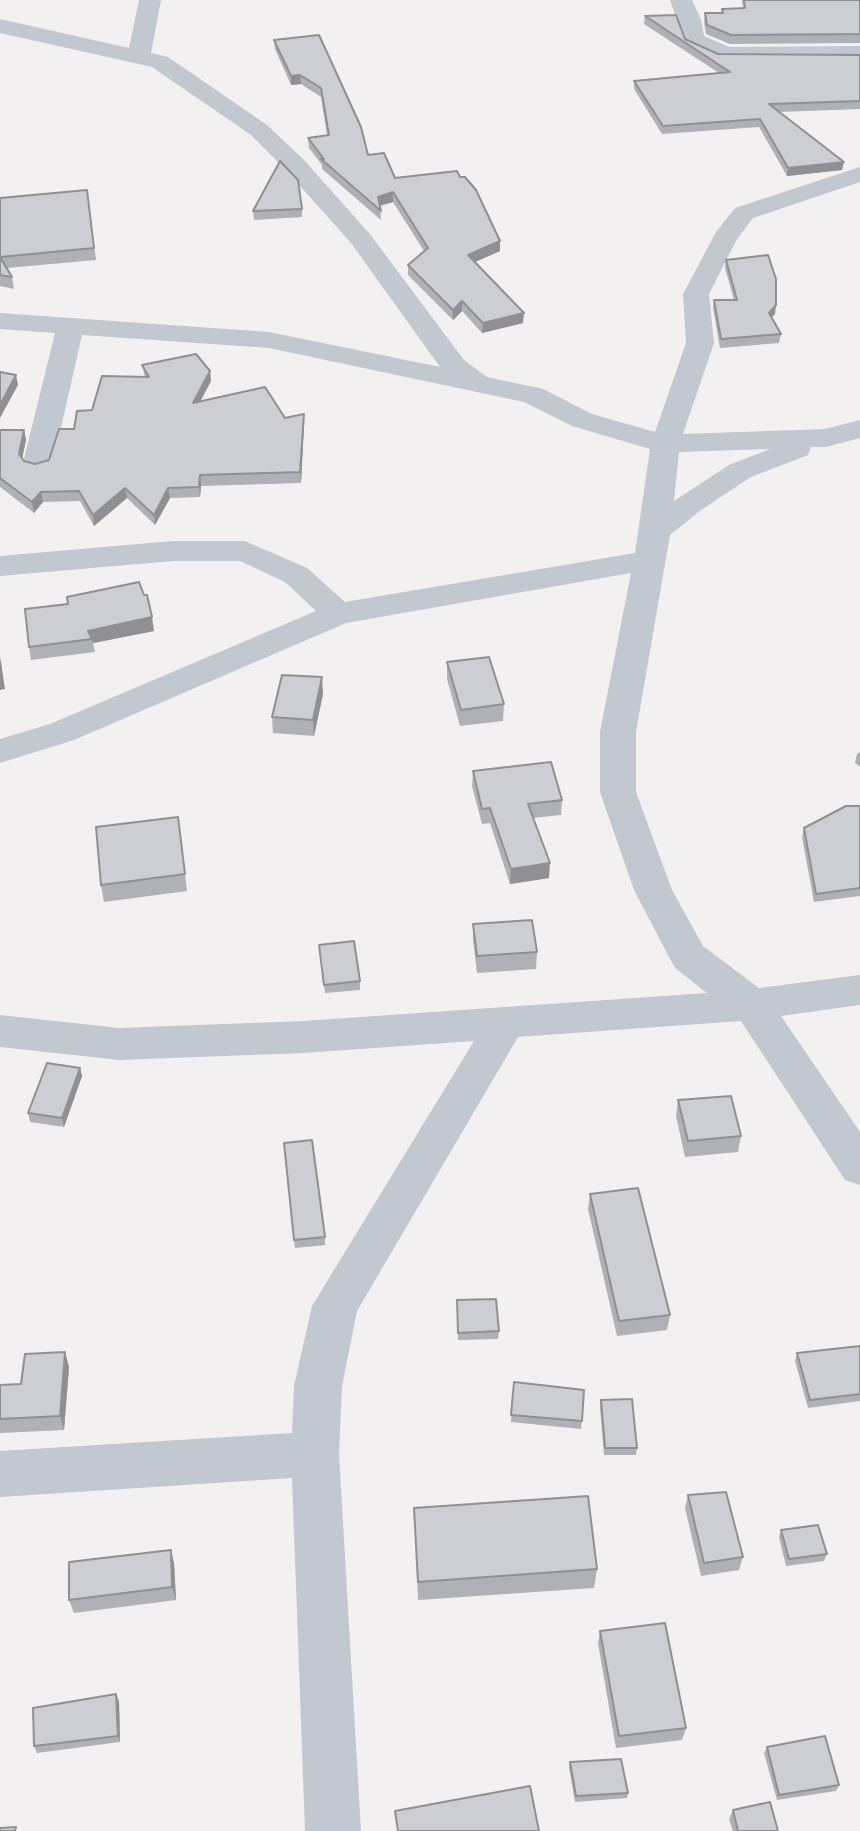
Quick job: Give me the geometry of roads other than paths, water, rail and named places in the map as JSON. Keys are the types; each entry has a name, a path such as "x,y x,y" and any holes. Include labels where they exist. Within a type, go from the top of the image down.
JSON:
{"street":[{"path":"139,56 150,0"},
{"path":"681,0 690,20 693,40 725,54 860,53"},
{"path":"0,26 139,56 171,68 259,130 294,164 360,238 454,366 475,382"},
{"path":"860,174 744,213 725,237 696,294 700,343 665,444 651,546 618,732 618,792 653,890 689,957 752,1005 860,1167"},
{"path":"0,321 268,340 533,395 582,420 665,444 826,438 860,453"},
{"path":"38,463 70,327"},
{"path":"0,751 62,732 338,614 651,546 690,503 740,471 826,438 860,429"},
{"path":"0,566 173,551 245,551 296,575 338,614"},
{"path":"0,1031 119,1044 303,1037 752,1005 860,990"},
{"path":"333,1831 316,1454 318,1386 335,1306 506,1023"},
{"path":"0,1474 316,1454"}]}
